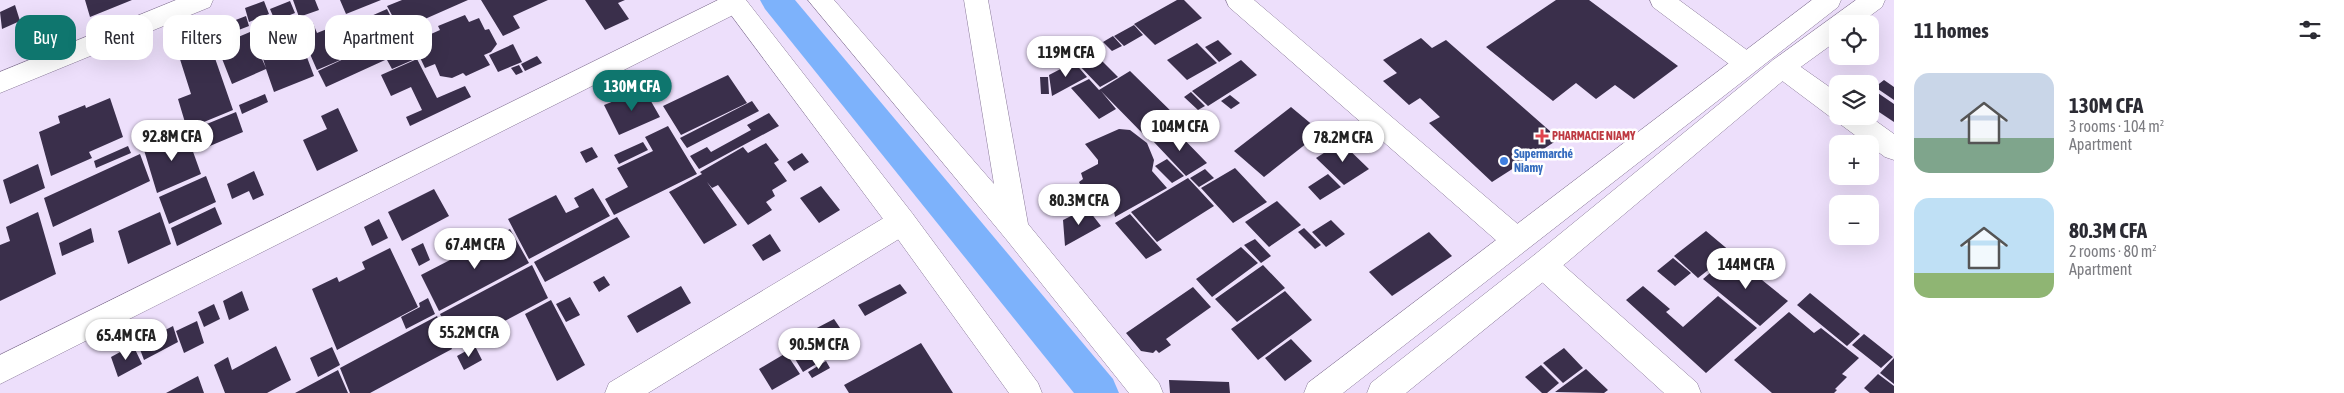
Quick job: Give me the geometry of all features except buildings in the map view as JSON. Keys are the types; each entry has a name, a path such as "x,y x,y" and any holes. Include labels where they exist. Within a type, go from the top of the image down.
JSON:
{"street":[{"path":"0,83 201,0"},
{"path":"820,0 1016,230 1148,393"},
{"path":"976,0 1016,230"},
{"path":"1238,0 1516,240"},
{"path":"1662,0 1746,63"},
{"path":"1319,393 1829,0"},
{"path":"1853,15 1873,0"},
{"path":"0,370 733,2 902,222 1027,393"},
{"path":"1382,393 1543,266 1782,67 1829,33"},
{"path":"1782,67 1829,101"},
{"path":"1861,125 1894,149"},
{"path":"620,393 902,222"},
{"path":"1543,266 1686,393"}],"waterway":[{"path":"776,0 1099,393"}],"place":[{"name":"PHARMACIE NIAMY","path":"1542,136"},
{"name":"Supermarché Niamy","path":"1504,161"}]}
